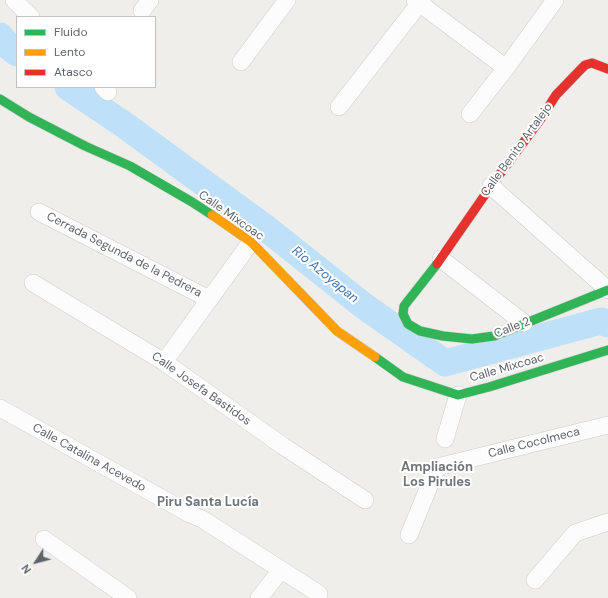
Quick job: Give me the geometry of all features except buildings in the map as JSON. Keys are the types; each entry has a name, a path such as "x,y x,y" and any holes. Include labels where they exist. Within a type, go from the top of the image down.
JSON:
{"street":[{"path":"15,0 30,16"},
{"path":"241,62 287,0"},
{"path":"470,114 506,68 555,0"},
{"path":"339,108 419,1 506,68"},
{"name":"Calle Benito Artalejo","path":"404,306 442,259 491,186 556,95 585,65 592,63 608,69"},
{"name":"Calle Mixcoac","path":"0,99 29,117 85,146 137,170 192,202 251,242 337,331 404,377 458,395 489,387 608,350"},
{"name":"Calle 2","path":"404,306 403,314 408,324 420,331 443,336 472,339 494,336 608,290 491,186"},
{"name":"Cerrada Segunda de la Pedrera","path":"39,212 208,299"},
{"path":"164,362 208,299 251,242"},
{"path":"442,259 524,323"},
{"name":"Calle Josefa Bastidos","path":"33,283 164,362 283,446 366,500"},
{"path":"445,439 458,395"},
{"name":"Calle Catalina Acevedo","path":"0,408 202,519 319,594"},
{"name":"Calle Cocolmeca","path":"409,534 437,466 608,425"},
{"path":"535,580 575,533 608,522"},
{"path":"44,539 128,598"},
{"path":"259,598 281,570"}],"waterway":[{"name":"Rio Azoyapan","path":"0,36 9,47 16,52"},
{"name":"Rio Azoyapan","path":"69,88 123,124 267,229 364,306 445,363 601,321 608,324"}],"traffic: fast":[{"path":"0,99 29,117 85,146 130,166 212,215"},
{"path":"437,264 404,306 403,314 408,324 420,331 443,336 472,339 494,336 608,290"},
{"path":"375,357 403,377 458,395 489,387 608,350"}],"traffic: slow":[{"path":"212,215 251,242 337,331 375,357"}],"traffic: jam":[{"path":"437,264 491,186 540,120 556,95 585,65 592,63 608,69"}],"district":[{"name":"Ampliación Los Pirules","path":"437,476"},
{"name":"Piru Santa Lucía","path":"208,503"}]}
